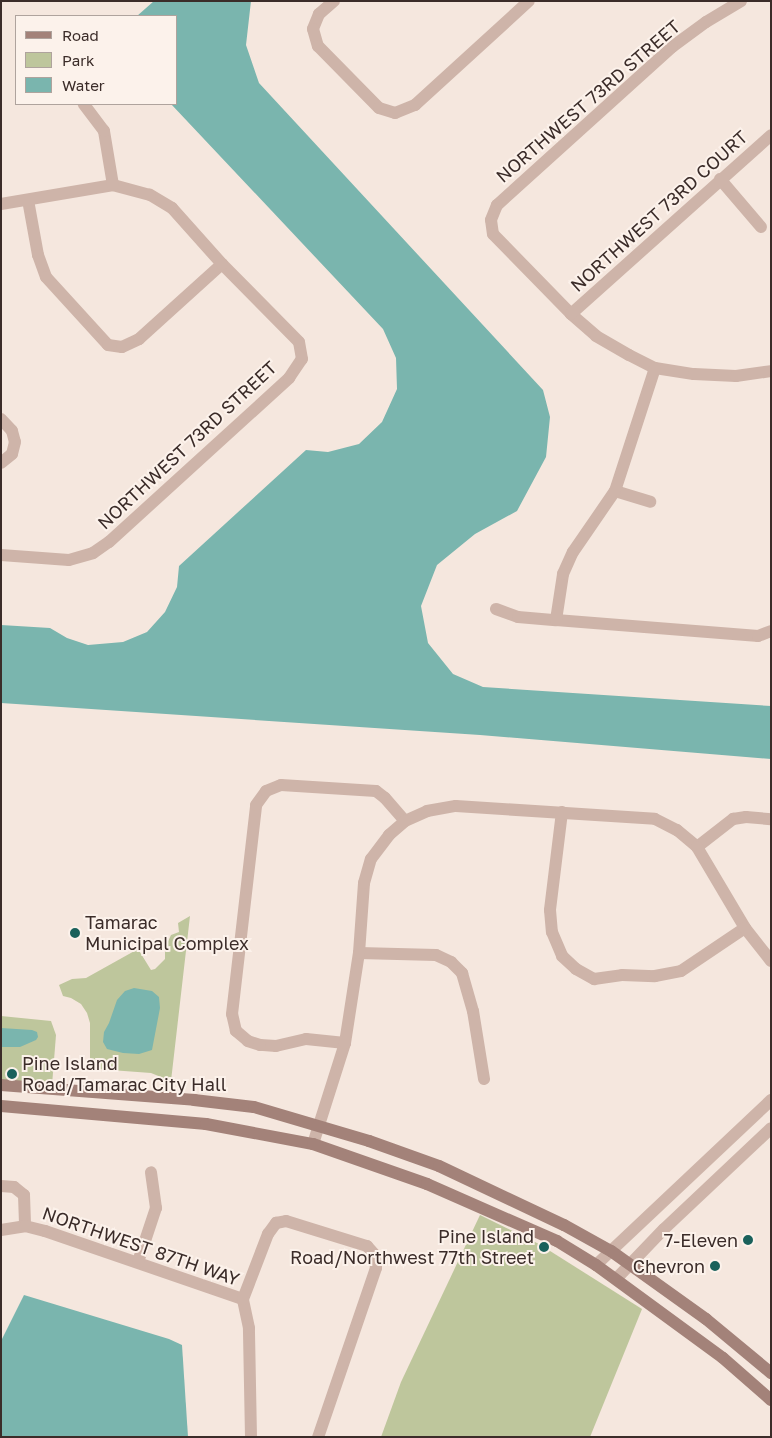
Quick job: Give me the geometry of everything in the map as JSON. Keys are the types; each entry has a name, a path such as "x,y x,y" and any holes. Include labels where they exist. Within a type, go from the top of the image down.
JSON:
{"main road":[{"path":"1,1085 194,1100 254,1107 369,1140 439,1166 564,1225 611,1251 706,1319 771,1373"},
{"path":"1,1106 206,1124 313,1144 427,1184 557,1242 596,1265 723,1358 771,1400"}],"street":[{"path":"334,1 319,14 313,29 318,46 379,108 395,113 415,105 529,1"},
{"name":"NORTHWEST 73RD STREET","path":"571,314 493,234 491,220 497,204 672,47 706,22 741,1"},
{"path":"85,105 104,132 113,185"},
{"name":"NORTHWEST 73RD COURT","path":"571,314 771,135"},
{"path":"720,180 761,227"},
{"path":"1,204 113,185 150,195 172,208 222,264 139,339 122,347 108,345 46,277 38,255 28,200"},
{"name":"NORTHWEST 73RD STREET","path":"1,555 69,560 93,553 108,542 288,378 302,358 299,342 222,264"},
{"path":"571,314 596,336 655,368 694,374 736,376 771,371"},
{"path":"556,620 563,574 573,552 615,491 655,368"},
{"path":"1,419 12,430 15,442 12,454 1,464"},
{"path":"615,491 650,502"},
{"path":"496,608 518,617 758,636 771,631"},
{"path":"345,1043 306,1039 276,1046 260,1045 248,1041 236,1030 232,1014 256,805 266,791 281,785 376,791 385,798 405,821"},
{"path":"313,1144 345,1043 359,954 364,883 372,859 389,835 405,821 427,811 456,806 655,819 677,830 697,846 745,928 771,961"},
{"path":"562,812 550,910 552,932 562,956 576,969 594,979 622,975 655,976 681,971 745,928"},
{"path":"697,846 733,820 746,817 771,819"},
{"path":"359,954 436,955 451,962 462,973 473,1011 484,1079"},
{"path":"596,1265 771,1100"},
{"path":"616,1279 771,1128"},
{"path":"700,1167 716,1180"},
{"path":"138,1262 156,1208 151,1172"},
{"name":"NORTHWEST 87TH WAY","path":"1,1186 14,1187 24,1195 25,1226 138,1262 243,1299"},
{"path":"251,1437 249,1328 243,1299 268,1234 276,1223 286,1221 368,1246 375,1255 376,1268 318,1437"},
{"path":"1,1230 25,1226"}],"green space":[{"path":"190,916 171,1081 151,1073 97,1069 90,1066 90,1023 87,1013 81,1004 63,996 59,985 72,979 86,978 138,949 151,970 155,969 165,959 165,948 171,935 179,932 178,923"},
{"path":"1,1016 51,1021 56,1035 52,1085 1,1081"},
{"path":"480,1215 539,1244 642,1309 590,1437 381,1437 401,1382"}],"water":[{"path":"154,1 251,1 246,45 259,83 543,390 550,417 546,457 517,511 475,534 437,565 421,606 428,643 453,674 483,687 771,706 771,759 480,735 1,703 1,625 50,628 67,638 88,645 123,642 147,632 165,612 177,587 179,566 306,450 328,452 359,444 382,422 397,389 396,358 383,329 172,105 178,105 178,15 138,15"},
{"path":"134,988 152,991 159,997 160,1008 152,1050 139,1054 107,1049 103,1042 104,1032 117,1000 125,991"},
{"path":"1,1028 32,1030 37,1032 38,1037 36,1040 20,1047 1,1047"},
{"path":"24,1295 169,1339 182,1345 188,1437 1,1437 1,1341"}],"place":[{"name":"Tamarac Municipal Complex","path":"75,933"},
{"name":"Pine Island Road/Tamarac City Hall","path":"12,1074"},
{"name":"7-Eleven","path":"748,1240"},
{"name":"Pine Island Road/Northwest 77th Street","path":"544,1247"},
{"name":"Chevron","path":"715,1266"}]}
